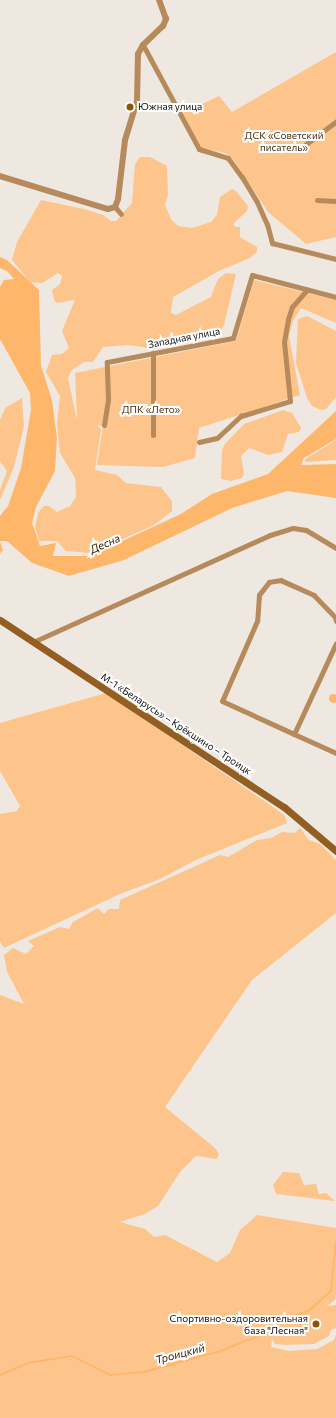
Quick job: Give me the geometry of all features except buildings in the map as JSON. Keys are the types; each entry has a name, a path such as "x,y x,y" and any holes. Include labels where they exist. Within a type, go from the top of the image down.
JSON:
{"main road":[{"name":"М-1 «Беларусь» – Крёкшино – Троицк","path":"0,620 284,807 336,851"}],"street":[{"path":"115,207 118,199 126,140 137,101 138,59 143,45 165,23 165,10 159,0"},
{"path":"143,45 199,149 228,158 257,202 267,224 272,243 276,246 336,259"},
{"path":"306,144 336,121"},
{"path":"0,176 108,209 115,207"},
{"path":"317,200 336,201"},
{"path":"115,207 121,214"},
{"name":"Западная улица","path":"104,425 108,399 107,362 233,338 252,275 307,290"},
{"path":"199,442 217,438 241,416 290,401 284,342 288,319 292,307 307,290 336,297"},
{"path":"153,353 153,435"},
{"path":"33,642 270,535 293,528 306,530 336,548"},
{"path":"336,621 335,617 314,595 281,580 270,582 258,595 257,621 222,701 336,753"},
{"path":"294,734 336,643"}],"green space":[{"name":"ДСК «Советский писатель»","path":"336,52 336,237 306,244 268,212 233,159 225,153 201,148 183,113 219,96 232,112"},
{"name":"ДПК «Лето»","path":"140,157 150,157 167,166 168,195 165,205 171,219 178,226 192,228 211,222 217,215 220,197 232,189 236,191 248,206 247,211 233,224 236,227 240,227 240,237 257,247 257,252 250,258 219,271 173,297 171,313 176,315 211,297 218,279 226,273 236,274 224,325 219,333 150,348 127,345 103,347 93,362 84,362 72,370 68,378 77,420 75,373 236,341 254,280 336,300 336,323 301,308 293,321 289,336 300,395 199,428 195,458 163,467 97,465 103,426 97,425 101,430 95,470 117,475 126,483 161,487 172,501 172,511 154,525 98,550 89,553 66,551 57,541 39,541 35,527 38,513 44,506 49,506 57,512 70,506 76,497 75,478 60,453 57,424 60,396 46,372 52,355 62,354 69,348 62,331 75,300 57,303 54,300 52,290 60,284 62,276 58,273 42,283 30,282 12,260 17,242 41,200 84,209 103,215 111,221 116,221 132,203 135,164"},
{"path":"307,316 336,331 336,397 326,409 321,410 312,406 307,398 296,363 298,319"},
{"path":"22,398 24,426 14,467 0,500 0,490 7,471 0,461 0,420 5,408"},
{"path":"283,410 292,413 301,428 299,432 288,434 282,452 268,455 249,448 241,456 244,474 242,478 231,481 221,479 222,450 225,444 244,424"},
{"path":"336,440 336,460 306,462 304,460"},
{"path":"106,693 276,809 285,816 287,823 196,860 160,879 120,894 4,948 0,941 0,814 17,811 20,806 0,771 0,723"},
{"path":"300,828 309,840 320,844 336,860 336,913 252,980 165,1107 215,1148 219,1154 217,1159 196,1156 180,1172 158,1206 145,1214 120,1222 145,1229 154,1237 165,1235 217,1262 230,1253 240,1230 257,1215 336,1228 336,1293 335,1300 327,1306 336,1305 336,1328 331,1330 329,1336 314,1344 275,1344 272,1339 271,1347 289,1351 317,1349 334,1340 336,1335 336,1418 0,1418 0,995 24,1004 7,972 4,955 13,948 26,954 34,946 28,941 60,927 69,929 73,922 98,908 104,914 109,909 119,909 120,900 220,855 228,857 257,840 271,838 282,832 295,833"},
{"path":"283,1172 299,1173 304,1185 316,1184 319,1194 326,1193 335,1201 276,1194 273,1185"}],"shaded area":[{"path":"0,257 7,260 39,290 41,366 52,400 57,438 55,471 36,507 32,523 40,546 56,543 53,556 90,556 181,514 212,494 268,474 336,411 336,439 304,458 301,465 336,464 336,498 287,491 232,508 124,560 69,576 32,563 7,541 0,541 0,516 8,506 21,468 31,410 30,393 0,339 0,287 4,280 14,279 7,271 0,268"},
{"path":"333,693 338,698 333,703 328,698"}],"waterway":[{"path":"0,543 2,550 0,553"},
{"name":"Троицкий","path":"0,1375 28,1363 72,1356 111,1375 144,1372 221,1351 254,1338 275,1324 310,1310 331,1291 336,1242"}],"place":[{"name":"Южная улица","path":"130,107"},
{"name":"Спортивно-оздоровительная база \"Лесная\"","path":"316,1324"}],"water label":[{"name":"Десна","path":"105,544"}]}
